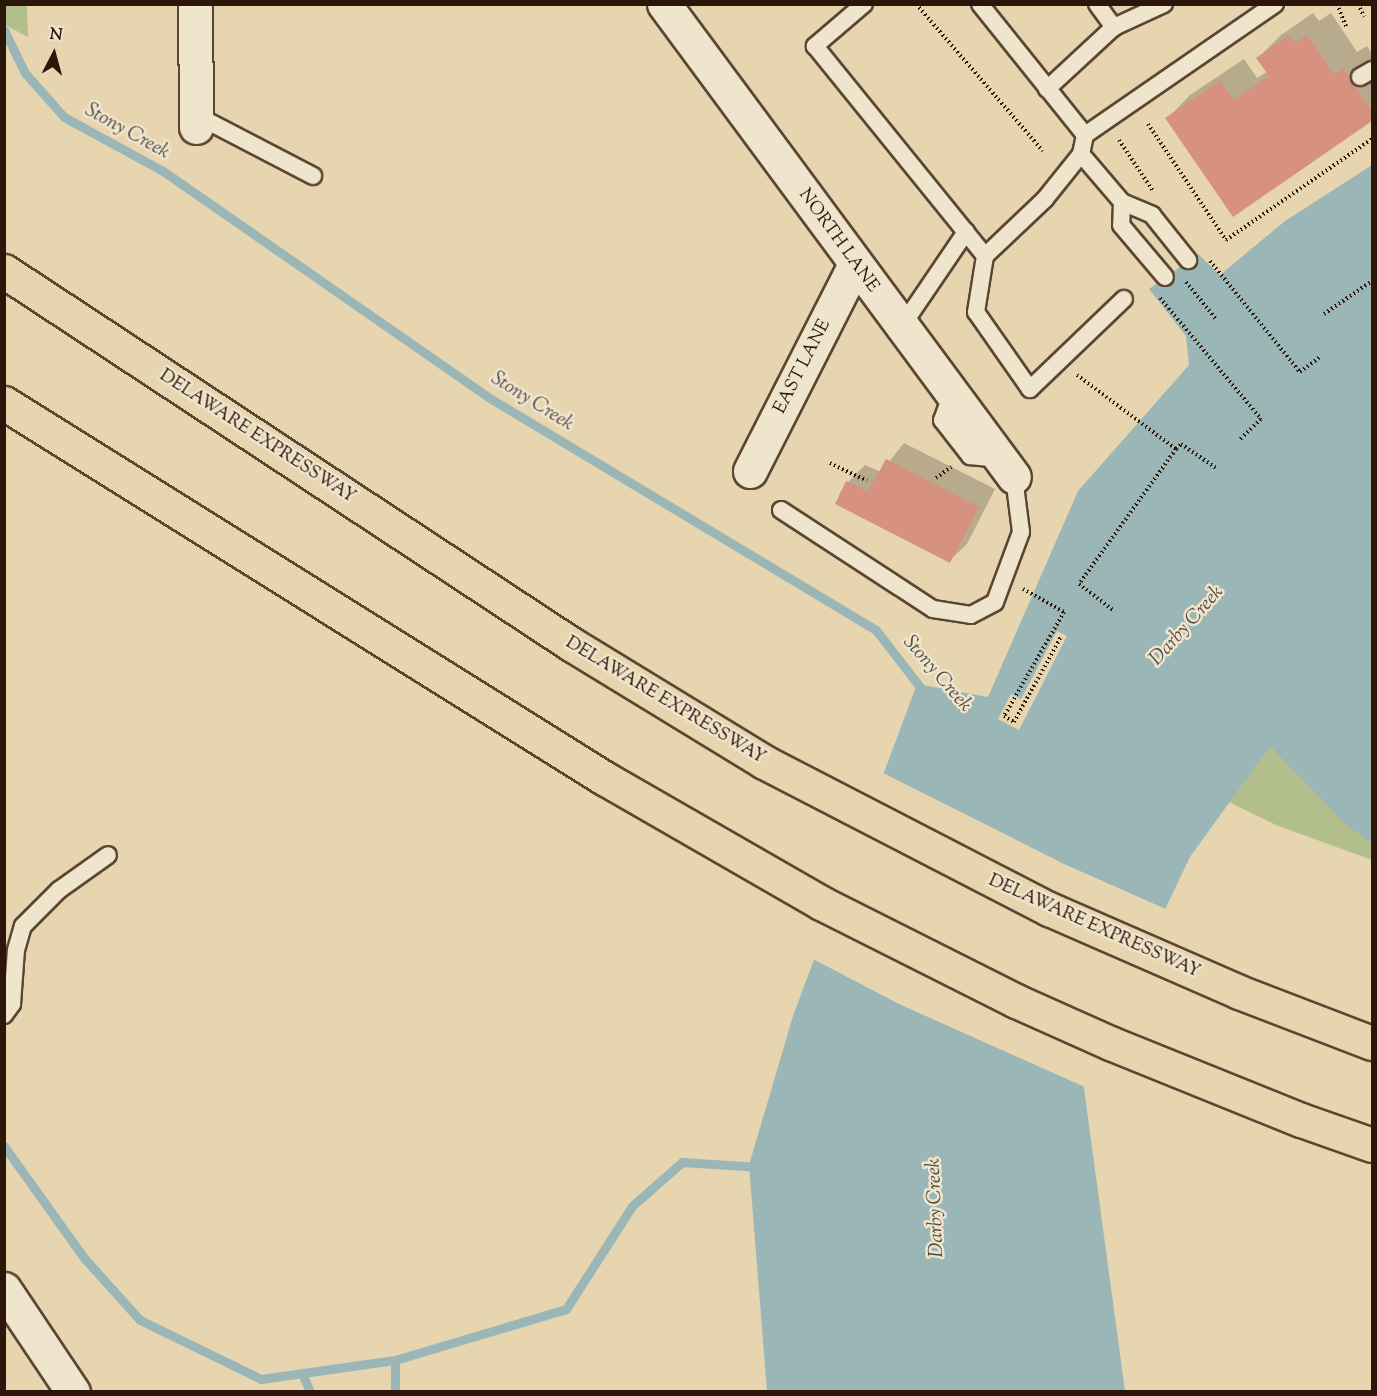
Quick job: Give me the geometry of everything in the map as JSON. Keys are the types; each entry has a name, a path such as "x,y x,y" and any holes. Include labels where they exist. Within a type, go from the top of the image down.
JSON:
{"highway":[{"name":"DELAWARE EXPRESSWAY","path":"4,271 655,697 764,762 955,863 1060,914 1239,992 1372,1043"},
{"path":"4,403 604,778 821,903 1026,1005 1206,1083 1372,1145"}],"street":[{"path":"195,4 196,121"},
{"name":"NORTH LANE","path":"664,4 1007,468"},
{"name":"EAST LANE","path":"750,471 855,264"},
{"path":"4,1289 73,1392"}],"lane":[{"path":"864,4 815,46 985,256"},
{"path":"980,4 1085,135"},
{"path":"1097,4 1114,27"},
{"path":"1047,89 1114,27 1164,4"},
{"path":"1124,299 1061,362 1030,389 976,312 985,256 1045,199 1082,154 1085,135 1275,4"},
{"path":"196,121 312,176"},
{"path":"1082,154 1122,202 1152,215 1195,255"},
{"path":"1122,202 1121,225 1165,278"},
{"path":"902,326 966,232"},
{"path":"781,510 933,609 971,615 995,602 1021,532 1007,468"},
{"path":"4,1014 12,1004 23,926 59,890 108,855"}],"path":[{"path":"916,4 1043,151"},
{"path":"1337,4 1346,26"},
{"path":"1358,4 1364,17"},
{"path":"1148,124 1226,240 1372,139"},
{"path":"1120,141 1159,199"},
{"path":"1195,255 1300,372 1320,356"},
{"path":"1324,314 1372,281"},
{"path":"1155,292 1261,419 1239,440"},
{"path":"1061,362 1176,449"},
{"path":"1113,610 1079,584 1176,449 1181,444 1216,468"},
{"path":"830,464 867,481"},
{"path":"1004,579 1064,612 1004,717 1014,722 1060,637"}],"green space":[{"path":"4,5 27,5 28,37 5,25"},
{"path":"1372,539 1372,860 1276,825 1192,784"}],"water":[{"name":"Darby Creek","path":"1372,165 1372,843 1346,825 1270,746 1190,857 1083,1081 1125,1391 767,1391 749,1165 793,1016 917,684 988,697 1078,491 1189,365 1186,336 1149,289 1198,254 1220,275 1285,221"}],"pier":[{"path":"1057,631 1067,636 1019,730 998,719 1011,694 1021,699"},
{"path":"881,772 1064,864 1168,910 1086,1082 1087,1088 899,1004 811,958"}],"building":[{"path":"1289,35 1295,43 1307,35 1334,74 1343,68 1372,111 1372,121 1233,217 1165,118 1220,81 1234,100 1269,76 1256,58"},
{"path":"886,459 979,507 950,563 835,504 846,481 868,492"}],"waterway":[{"name":"Stony Creek","path":"4,30 25,73 64,117 163,171 493,400 876,630 924,692"},
{"path":"4,1146 85,1259 140,1320 261,1379 395,1360 566,1309 632,1206 682,1162 760,1167"},
{"path":"395,1360 395,1392"},
{"path":"302,1373 310,1392"}]}
